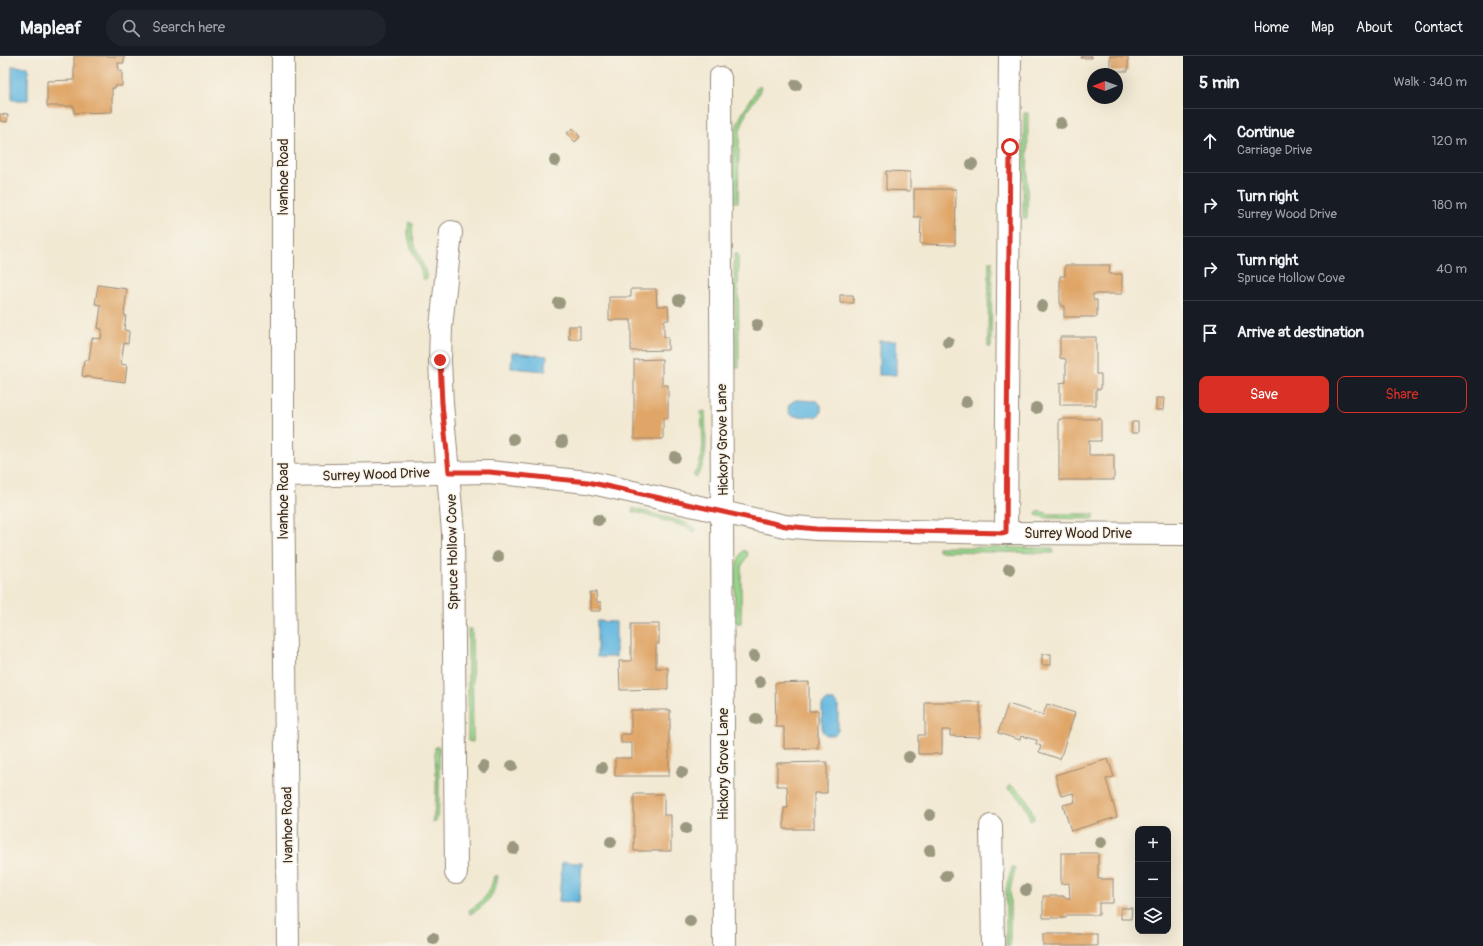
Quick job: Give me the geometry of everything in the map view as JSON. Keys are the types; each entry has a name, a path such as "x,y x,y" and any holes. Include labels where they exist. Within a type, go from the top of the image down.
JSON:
{"street":[{"name":"Ivanhoe Road","path":"283,56 283,476 288,946"},
{"path":"1006,533 1010,56"},
{"name":"Hickory Grove Lane","path":"720,78 724,946"},
{"name":"Spruce Hollow Cove","path":"451,232 441,327 440,360 442,404 453,532 456,873"},
{"name":"Surrey Wood Drive","path":"283,476 489,472 588,482 786,526 816,529 1006,533 1183,534"},
{"path":"991,826 993,946"}],"green space":[{"path":"757,87 761,87 758,95 747,111 740,130 738,202 734,202 733,152 735,133 739,120"},
{"path":"1024,113 1028,113 1027,219 1023,218"},
{"path":"409,222 413,224 413,238 427,279 423,279 410,244 408,230"},
{"path":"734,254 738,254 739,367 735,368"},
{"path":"989,261 992,261 991,347 988,347"},
{"path":"705,411 705,454 703,463 696,477 693,475 700,461 703,445 701,412"},
{"path":"633,508 686,523 696,529 694,532 686,527 632,511"},
{"path":"1038,511 1050,514 1094,514 1094,519 1047,518 1036,515"},
{"path":"938,547 1053,548 1053,553 938,551"},
{"path":"744,550 748,554 741,567 741,623 736,623 735,575 737,565"},
{"path":"468,629 472,629 473,742 468,741"},
{"path":"435,747 439,747 439,805 436,822 432,822 436,794"},
{"path":"1009,785 1023,794 1029,803 1034,819 1030,821 1023,802 1008,789"},
{"path":"1012,867 1015,868 1010,890 1010,946 1006,946 1006,889"},
{"path":"494,876 498,876 497,883 489,899 476,911 470,914 469,910 479,904 489,892"}],"water":[{"path":"12,66 28,67 28,100 12,100"},
{"path":"879,341 896,341 896,375 879,375"},
{"path":"512,352 547,356 546,371 511,368"},
{"path":"796,400 817,401 821,405 821,413 815,417 792,416 788,410 788,407"},
{"path":"597,621 616,622 616,657 597,657"},
{"path":"826,701 834,701 838,705 838,731 834,735 826,735 822,731 822,705"},
{"path":"562,862 582,863 579,903 559,901"}],"building":[{"path":"74,56 124,56 124,63 118,63 119,71 122,71 122,86 115,86 115,88 112,88 112,112 74,113 74,106 47,106 47,81 74,80"},
{"path":"1082,56 1092,56 1092,58 1081,58"},
{"path":"1110,56 1128,56 1128,71 1123,71 1123,68 1110,68"},
{"path":"0,114 8,115 7,122 0,121"},
{"path":"573,128 580,137 575,142 567,133"},
{"path":"886,171 910,172 910,191 886,190"},
{"path":"914,189 956,189 955,245 920,244 921,217 914,217"},
{"path":"1065,265 1110,265 1109,274 1122,274 1122,294 1093,294 1093,300 1097,300 1097,317 1064,317 1064,306 1060,306 1060,276 1065,276"},
{"path":"98,285 127,289 124,330 129,331 128,344 124,343 121,364 127,365 125,382 82,376 84,360 89,360 92,338 101,339 102,329 98,328 101,305 95,304"},
{"path":"631,289 656,289 657,306 668,306 669,320 664,320 664,337 668,337 668,350 631,351 631,320 609,320 609,297 631,297"},
{"path":"840,295 853,295 854,303 840,303"},
{"path":"569,326 580,326 580,339 569,339"},
{"path":"1060,337 1096,337 1096,374 1101,374 1101,389 1096,389 1096,405 1060,405 1060,383 1066,382 1066,359 1060,358"},
{"path":"662,359 662,385 668,385 668,418 663,418 663,439 634,439 634,360"},
{"path":"1156,398 1164,398 1163,410 1156,410"},
{"path":"1059,419 1101,419 1101,441 1089,441 1089,455 1114,455 1114,480 1059,480"},
{"path":"1132,422 1138,422 1138,433 1131,433"},
{"path":"590,592 596,592 597,602 601,602 601,611 590,611"},
{"path":"631,624 659,624 659,644 656,644 656,668 668,668 668,689 620,690 619,661 631,661"},
{"path":"1042,654 1051,654 1051,665 1042,665"},
{"path":"809,682 809,711 818,711 818,748 784,749 784,727 776,727 775,683"},
{"path":"925,702 980,702 980,737 950,736 950,730 942,730 942,754 918,754 918,735 925,735"},
{"path":"1008,704 1043,715 1047,704 1075,713 1060,759 1039,752 1041,746 1036,744 1037,740 1021,736 1020,740 998,733"},
{"path":"631,710 670,710 669,776 615,776 615,758 632,758 632,743 621,743 621,734 631,734"},
{"path":"1108,759 1114,777 1106,779 1117,817 1071,831 1063,805 1075,802 1073,793 1061,796 1055,775"},
{"path":"827,762 827,793 814,793 814,829 784,829 784,808 788,808 787,786 777,786 777,763"},
{"path":"634,794 664,794 664,815 671,815 671,851 634,851"},
{"path":"1061,853 1098,853 1098,879 1113,879 1113,903 1099,903 1099,915 1066,915 1066,918 1043,918 1043,896 1064,896 1064,898 1070,898 1069,883 1061,884"},
{"path":"1121,908 1132,908 1131,919 1121,919"},
{"path":"1043,934 1097,934 1097,946 1043,946"}],"route":[{"path":"440,360 442,404 449,472 489,472 588,482 786,526 816,529 1006,533 1010,147"}]}
